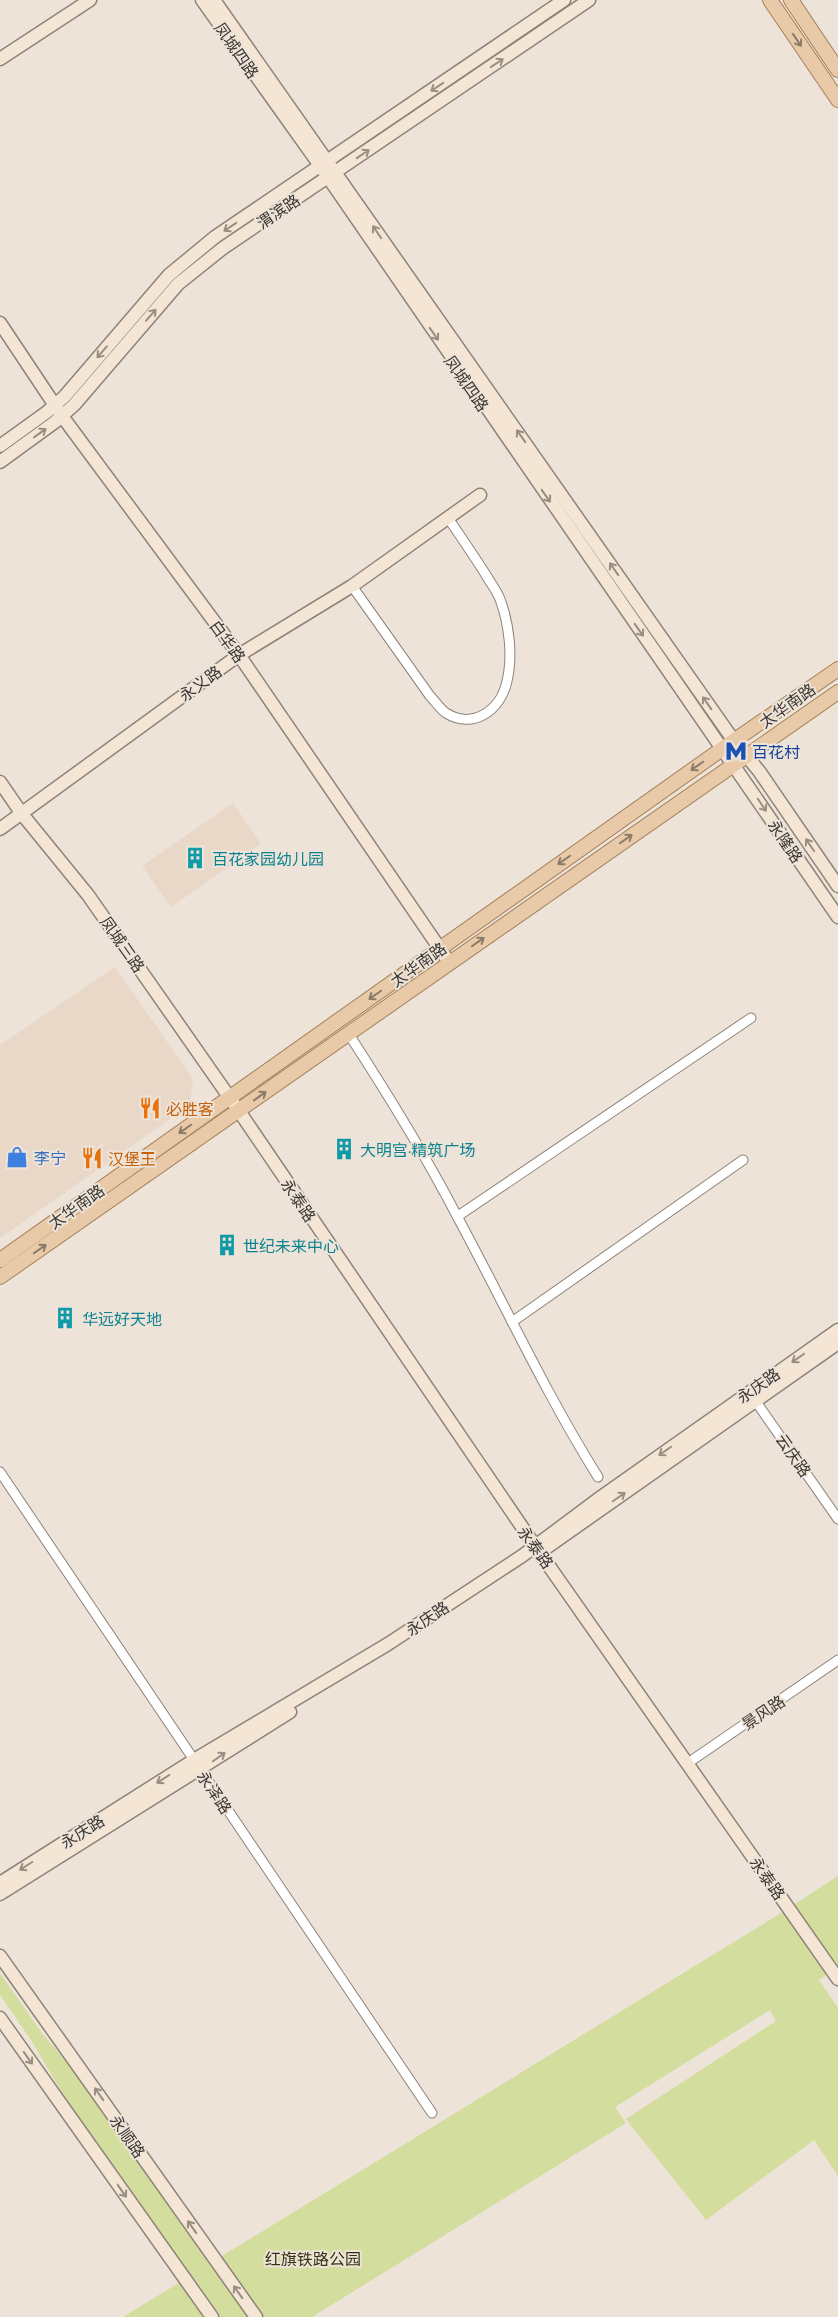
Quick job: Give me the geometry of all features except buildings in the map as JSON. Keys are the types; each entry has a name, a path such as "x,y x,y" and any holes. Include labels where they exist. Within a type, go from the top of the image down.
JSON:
{"main road":[{"path":"770,0 838,100"},
{"path":"791,0 838,70"},
{"name":"太华南路","path":"0,1260 838,669"},
{"name":"太华南路","path":"0,1277 239,1111 348,1032 838,692"}],"street":[{"path":"0,59 90,0"},
{"name":"凤城四路","path":"202,0 329,170 524,440 734,741 748,755"},
{"name":"凤城四路","path":"214,0 734,765"},
{"name":"渭滨路","path":"329,170 564,0"},
{"name":"渭滨路","path":"0,462 58,411 169,275 215,237 329,170 589,0"},
{"name":"白华路","path":"0,324 58,411 239,655 450,962"},
{"name":"渭滨路","path":"0,446 58,411"},
{"name":"永义路","path":"0,829 239,655 352,586 480,495"},
{"path":"352,586 430,696 445,713 465,721 477,719 491,710 500,699 507,682 510,654 507,626 501,600 448,518"},
{"name":"永隆路","path":"748,755 838,886"},
{"name":"永隆路","path":"734,765 838,916"},
{"name":"凤城三路","path":"0,782 22,814 88,894 239,1111"},
{"path":"458,1216 750,1018"},
{"path":"348,1032 401,1116 458,1216 564,1424 598,1478"},
{"name":"永泰路","path":"239,1111 537,1549 838,1979"},
{"path":"512,1322 743,1160"},
{"name":"永庆路","path":"0,1894 197,1765 537,1549 752,1396 838,1330"},
{"name":"永庆路","path":"752,1396 838,1343"},
{"name":"云庆路","path":"752,1396 838,1519"},
{"name":"永泽路","path":"0,1472 432,2113"},
{"name":"景风路","path":"688,1763 838,1660"},
{"name":"永庆路","path":"0,1883 197,1765"},
{"name":"永顺路","path":"0,1956 256,2317"},
{"path":"0,2018 212,2317"}],"shaded area":[{"path":"233,803 261,844 171,907 142,866"},
{"path":"115,967 193,1079 190,1105 0,1238 0,1045"}],"green space":[{"name":"红旗铁路公园","path":"838,1876 838,1968 819,1980 838,2008 838,2176 814,2140 706,2220 626,2119 776,2021 770,2010 615,2107 626,2123 312,2317 123,2317 190,2276 61,2091 31,2040 0,1995 0,1973 41,2032 79,2077 209,2264 778,1915"}],"place":[{"name":"百花村","path":"736,751"},
{"name":"百花家园幼儿园","path":"195,858"},
{"name":"必胜客","path":"150,1108"},
{"name":"大明宫·精筑广场","path":"344,1149"},
{"name":"李宁","path":"17,1157"},
{"name":"汉堡王","path":"92,1158"},
{"name":"世纪未来中心","path":"227,1245"},
{"name":"华远好天地","path":"65,1318"}]}
